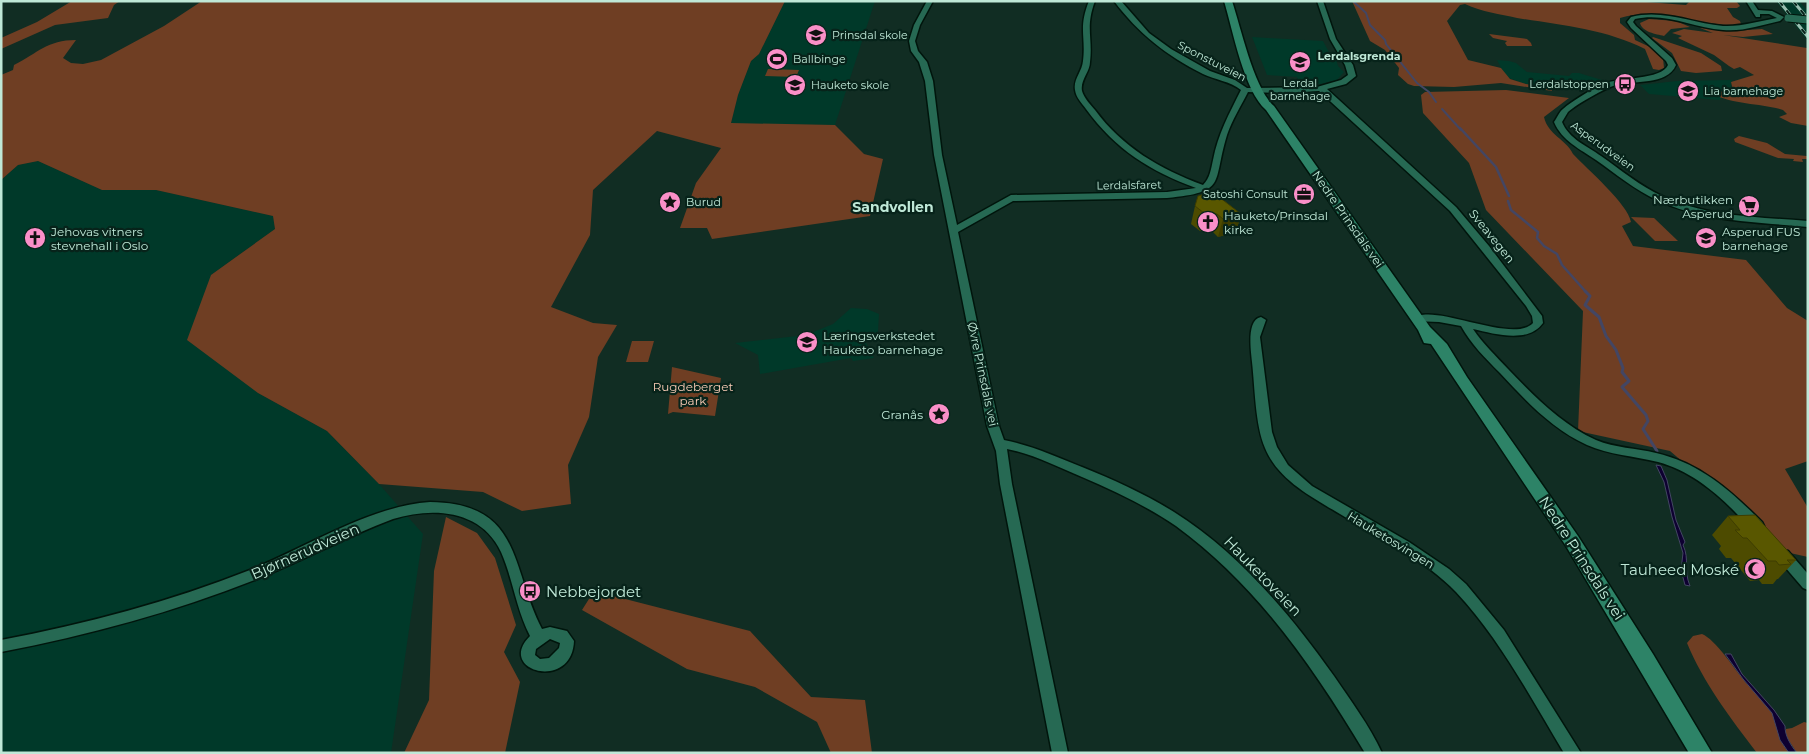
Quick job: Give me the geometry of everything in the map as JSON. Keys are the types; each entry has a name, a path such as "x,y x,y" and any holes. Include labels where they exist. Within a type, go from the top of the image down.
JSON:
{"main road":[{"name":"Nedre Prinsdals vei","path":"1228,1 1248,66 1264,102 1422,325 1428,338 1443,360 1454,369 1572,541 1651,667 1701,753"}],"street":[{"name":"Øvre Prinsdals vei","path":"930,1 917,25 912,41 915,51 923,62 929,81 938,155 992,420 999,442 1060,753"},
{"path":"1092,1 1084,26 1087,64 1085,73 1080,77 1078,84 1080,96 1109,134 1131,152 1174,177 1204,188 1214,179 1224,131 1245,90"},
{"name":"Sponstuveien","path":"1117,1 1136,25 1161,47 1215,76 1241,85 1245,90 1322,89 1347,81 1352,73 1333,39 1320,1"},
{"path":"1750,2 1767,12"},
{"path":"1750,2 1758,17"},
{"name":"Asperudveien","path":"1808,20 1780,17 1767,12 1758,17 1748,28 1730,28 1701,25 1657,16 1633,18 1630,22 1633,28 1669,60 1672,65 1670,70 1657,77 1618,82 1605,86 1565,111 1559,119 1559,125 1565,134 1581,147 1646,190 1667,201 1718,214 1808,224"},
{"name":"Asperudveien","path":"1758,17 1780,19 1780,17"},
{"name":"Sveavegen","path":"1322,89 1453,209 1486,248 1535,312 1538,320 1535,329 1521,334 1507,333 1444,319 1422,325"},
{"name":"Lerdalsfaret","path":"954,231 1011,198 1167,195 1186,193 1204,188"},
{"name":"Hauketosvingen","path":"1261,320 1255,340 1266,432 1271,448 1284,468 1308,489 1404,546 1444,573 1461,588 1499,634 1573,753"},
{"path":"1464,322 1471,335 1492,358 1545,412 1567,430 1600,446 1655,457 1686,467 1720,490 1770,540 1808,584"},
{"name":"Hauketoveien","path":"999,442 1020,447 1127,492 1180,522 1219,551 1268,600 1298,636 1328,678 1374,753"},
{"name":"Bjørnerudveien","path":"1,646 113,622 173,604 245,578 378,519 403,511 431,507 446,508 470,514 490,526 498,535 509,555 528,618 538,637"}],"shaded area":[{"path":"785,1 875,1 835,125 731,124 738,95 751,61 759,54"},
{"path":"1776,1 1799,1 1808,11 1808,41"},
{"name":"Lerdal barnehage","path":"1252,37 1323,41 1329,52 1335,55 1338,66 1344,72 1337,80 1312,86 1299,85 1297,77 1267,75"},
{"path":"1497,60 1516,63 1527,72 1569,76 1572,73 1579,73 1602,80 1587,90 1526,84 1506,77"},
{"name":"Lia barnehage","path":"1732,80 1730,93 1719,100 1649,94 1640,85 1677,81"},
{"path":"38,161 102,190 156,190 273,216 275,229 211,275 258,393 327,431 379,484 423,534 391,753 1,753 1,180 18,165"},
{"name":"Læringsverkstedet Hauketo barnehage","path":"851,308 867,309 879,314 878,332 863,337 874,358 853,361 851,358 760,374 758,355 735,343 806,335 833,324"},
{"path":"1656,465 1661,466 1667,480 1676,520 1685,542 1683,545 1690,586 1685,585 1681,570 1683,553 1664,482"},
{"path":"1725,654 1731,654 1742,674 1774,710 1785,726 1788,740 1797,753 1789,753 1780,740 1772,713"}],"green space":[{"path":"72,1 120,1 114,5 108,18 55,25 1,49 1,38 37,22"},
{"path":"202,1 785,1 759,54 751,61 738,95 731,123 835,125 864,154 883,159 870,216 712,239 707,228 680,228 696,183 721,148 657,131 593,190 590,235 551,307 593,323 617,325 598,357 589,417 568,465 571,504 522,511 483,492 379,484 327,431 258,393 187,340 211,275 275,229 273,216 156,190 102,190 38,161 18,165 1,180 1,75 13,70 14,65 57,42 76,40 63,58 71,63 83,64 101,60 164,26"},
{"path":"1352,1 1633,1 1686,5 1690,1 1736,1 1740,6 1737,8 1727,8 1741,24 1723,25 1644,14 1620,18 1620,23 1634,35 1635,40 1650,47 1663,58 1664,68 1659,70 1653,69 1645,49 1630,42 1598,32 1517,18 1465,4 1460,5 1447,21 1468,60 1501,68 1510,79 1551,88 1552,91 1501,83 1454,87 1414,86 1408,84 1398,75 1399,68 1385,50 1370,41"},
{"path":"1649,19 1676,21 1690,27 1671,29 1664,36 1643,29 1640,23"},
{"path":"1700,28 1733,31 1762,29 1773,34 1743,37 1723,35 1807,48 1808,126 1791,123 1779,117 1787,114 1783,110 1721,98 1713,94 1718,91 1731,93 1733,90 1731,82 1754,75 1740,67 1734,69 1714,55 1678,38 1682,36 1672,33 1684,29 1713,33"},
{"path":"1489,34 1527,39 1532,46 1507,46 1505,43 1507,41 1493,38"},
{"path":"1653,37 1701,53 1721,66 1722,71 1696,73 1681,71 1672,53"},
{"path":"768,69 799,70 796,77 765,76"},
{"path":"1506,90 1569,98 1544,117 1546,123 1553,133 1566,144 1573,154 1623,206 1631,222 1622,226 1633,246 1746,260 1787,308 1808,321 1808,461 1785,469 1808,508 1808,557 1790,553 1670,451 1578,431 1583,311 1486,210 1469,163 1423,113 1421,95 1425,92"},
{"path":"1739,136 1767,143 1785,154 1807,156 1808,159 1802,159 1803,162 1793,161 1794,159 1778,158 1735,142 1734,139"},
{"path":"1631,217 1654,218 1678,241 1655,241"},
{"path":"632,341 654,341 648,362 626,362"},
{"name":"Rugdeberget park","path":"672,367 721,378 715,416 673,412 668,414"},
{"path":"446,517 477,533 495,558 516,625 504,652 520,682 505,753 404,753 429,700 434,571"},
{"path":"594,591 750,631 811,697 865,700 872,753 831,753 817,722 755,687 687,669 582,610"},
{"path":"1702,634 1713,642 1770,710 1780,738 1789,753 1757,753 1737,727 1709,686 1687,643 1693,636"},
{"path":"1804,722 1808,723 1808,753 1797,753 1784,733 1786,729"}],"building":[{"path":"1220,190 1219,197 1241,214 1223,219 1217,214 1204,213 1195,206 1198,196"},
{"path":"1755,515 1796,560 1787,560 1791,564 1779,565 1776,561 1768,561 1747,538 1743,538 1735,530 1740,530 1728,516"}],"waterway":[{"path":"1353,1 1366,13 1370,25 1385,40 1386,44 1417,83 1429,92 1436,102"},
{"path":"1442,109 1461,130"},
{"path":"1460,128 1496,167 1509,196"},
{"path":"1508,201 1511,210 1538,232 1537,238 1544,246 1557,254 1562,265 1586,292"},
{"path":"1586,292 1590,296 1585,305 1599,317 1606,336 1616,350 1623,368 1622,372 1629,381 1622,387 1646,415 1648,421 1643,429 1657,451"}],"railway":[{"path":"1779,1 1808,37"},
{"path":"1793,1 1808,19"}],"place":[{"name":"Prinsdal skole","path":"816,35"},
{"name":"Ballbinge","path":"777,59"},
{"name":"Lerdal barnehage","path":"1300,62"},
{"name":"Lerdalstoppen","path":"1625,84"},
{"name":"Hauketo skole","path":"795,85"},
{"name":"Lia barnehage","path":"1688,91"},
{"name":"Satoshi Consult","path":"1304,194"},
{"name":"Burud","path":"670,202"},
{"name":"Nærbutikken Asperud","path":"1749,206"},
{"name":"Hauketo/Prinsdal kirke","path":"1208,222"},
{"name":"Jehovas vitners stevnehall i Oslo","path":"35,238"},
{"name":"Asperud FUS barnehage","path":"1706,238"},
{"name":"Læringsverkstedet Hauketo barnehage","path":"807,342"},
{"name":"Granås","path":"939,414"},
{"name":"Tauheed Moské","path":"1755,569"},
{"name":"Nebbejordet","path":"530,591"}],"district":[{"name":"Lerdalsgrenda","path":"1359,56"},
{"name":"Sandvollen","path":"893,207"}]}
